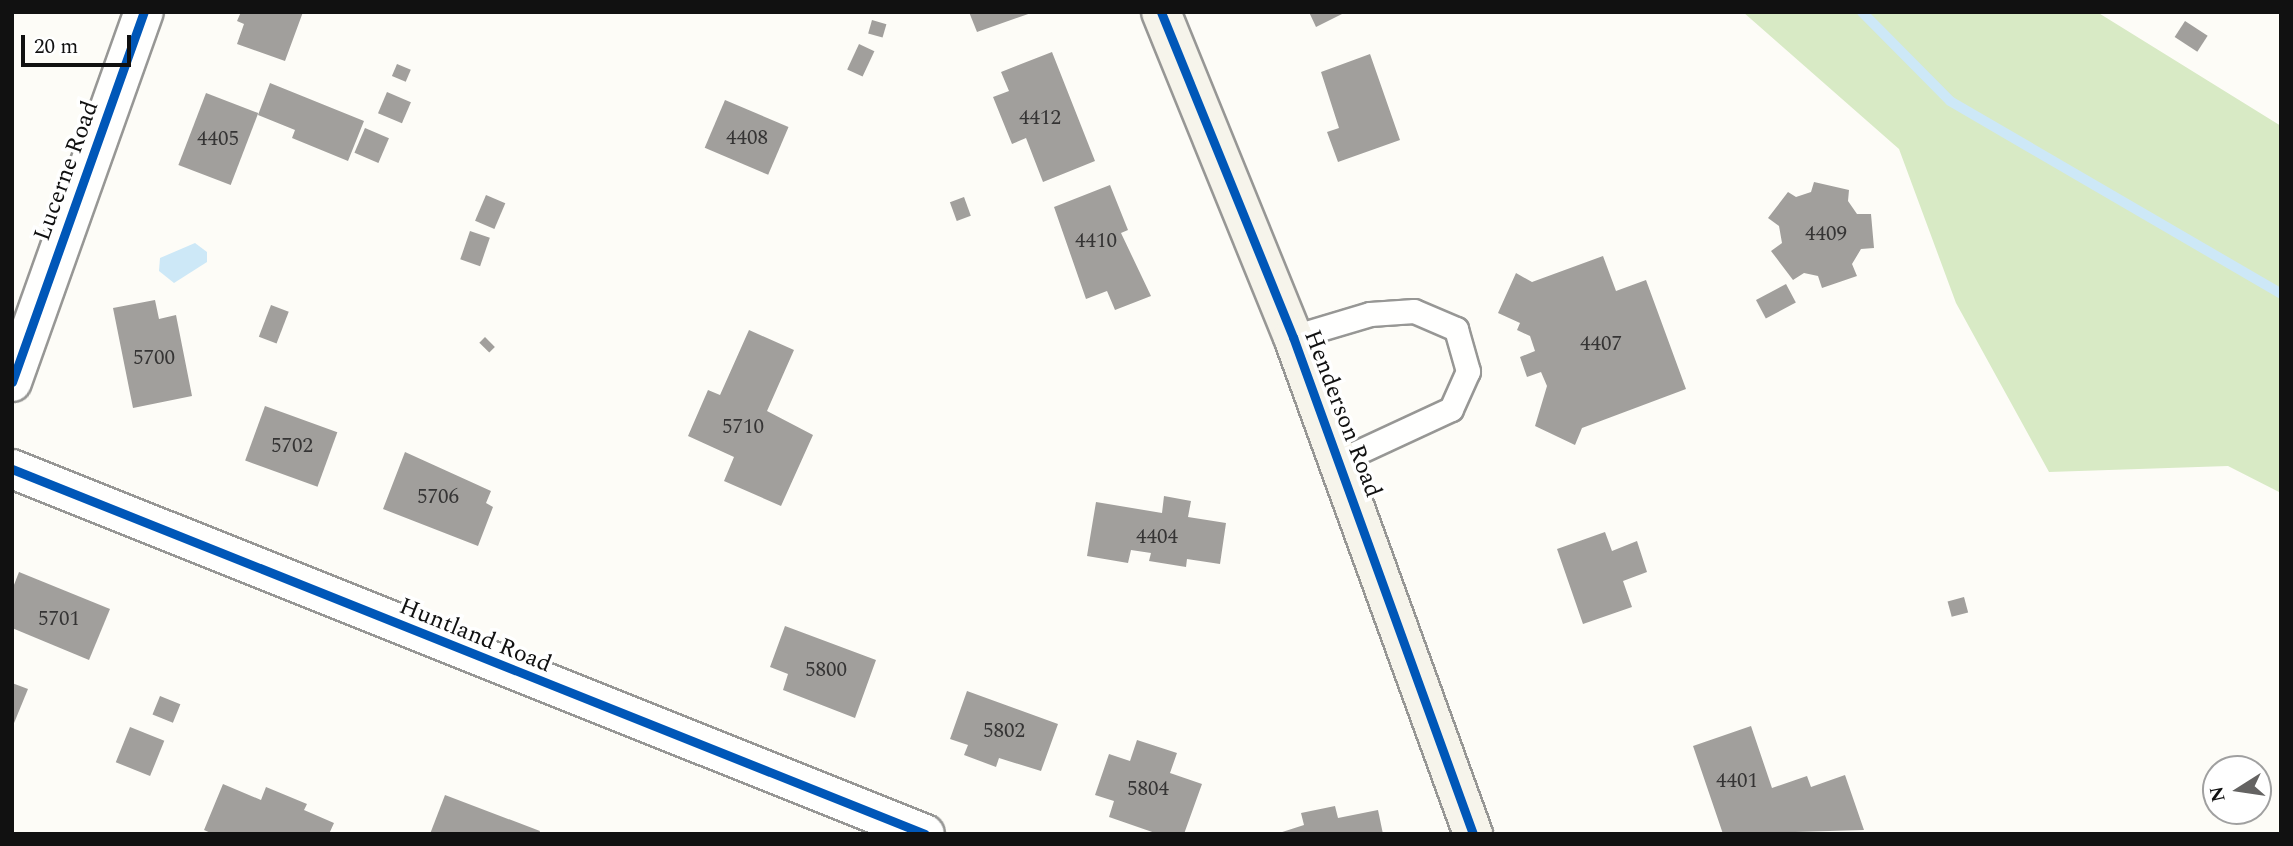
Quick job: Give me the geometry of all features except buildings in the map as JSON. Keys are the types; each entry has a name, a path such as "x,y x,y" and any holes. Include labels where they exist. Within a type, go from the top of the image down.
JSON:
{"street":[{"name":"Lucerne Road","path":"12,383 144,12"},
{"name":"Henderson Road","path":"1161,12 1293,337 1473,834"},
{"name":"Huntland Road","path":"12,469 925,834"}],"lane":[{"path":"1293,337 1370,314 1403,312 1456,329 1468,371 1451,410 1339,461"}],"green space":[{"path":"1743,12 2097,12 2281,126 2281,493 2228,466 2049,472 1956,303 1899,149"}],"water":[{"path":"195,243 207,252 207,262 174,283 159,271 160,258"}],"waterway":[{"path":"1862,12 1950,101 2281,294"}],"cycle path":[{"path":"12,382 144,12"},
{"path":"1161,12 1293,337 1473,834"},
{"path":"12,469 925,834"}]}
